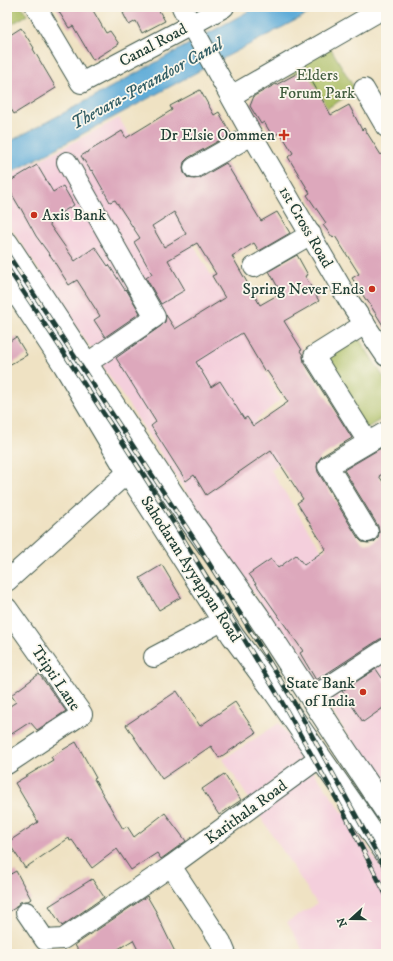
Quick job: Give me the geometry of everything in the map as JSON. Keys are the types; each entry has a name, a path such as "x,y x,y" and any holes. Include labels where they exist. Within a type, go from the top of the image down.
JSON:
{"main road":[{"name":"Sahodaran Ayyappan Road","path":"7,243 185,513 258,616 311,698 384,802"},
{"name":"Sahodaran Ayyappan Road","path":"8,281 64,366 128,472 228,628 274,691 386,853"},
{"path":"228,628 258,616"},
{"path":"356,809 375,820 386,822"}],"street":[{"name":"Canal Road","path":"36,7 81,83 224,7"},
{"name":"1st Cross Road","path":"182,7 252,135 335,277 386,356"},
{"path":"231,96 386,7"},
{"path":"364,89 386,127"},
{"path":"194,168 252,135"},
{"path":"67,162 155,317 86,364"},
{"path":"254,267 311,234"},
{"path":"365,324 314,356 368,442"},
{"path":"368,532 328,466 386,432"},
{"path":"7,581 128,472"},
{"name":"Tripti Lane","path":"7,608 82,714 7,764"},
{"path":"154,657 228,628"},
{"path":"311,698 386,649"},
{"name":"Karithala Road","path":"26,912 45,940 63,939 171,866 320,757"},
{"path":"171,866 221,942 226,954"}],"shaded area":[{"path":"119,118 248,338 280,400 256,420 280,462 271,470 333,569 377,539 386,553 386,791 7,222 7,177"},
{"path":"279,723 386,873 386,954 305,954 287,922 317,904 223,759"}],"green space":[{"path":"7,7 22,7 27,15 7,27"},
{"name":"Elders Forum Park","path":"330,47 356,91 304,122 278,77"},
{"path":"356,334 386,381 386,416 364,430 319,358"}],"water":[{"name":"Thevara-Perandoor Canal","path":"256,7 321,7 7,175 7,143"}],"building":[{"path":"56,7 91,7 106,33 110,31 119,44 93,60 73,26 69,28"},
{"path":"134,7 157,7 165,21 142,33 136,21 129,25 123,13"},
{"path":"21,28 56,88 14,114 7,102 7,37"},
{"path":"305,69 331,115 349,105 362,130 364,128 381,155 386,152 386,330 352,278 359,274 335,236 333,238 323,225 326,223 307,195 310,193 288,157 293,153 280,132 273,137 264,122 261,124 250,106 254,96"},
{"path":"200,90 214,115 219,112 231,134 188,158 184,162 184,173 188,178 200,178 226,163 261,221 277,212 290,233 259,251 254,243 232,256 260,305 281,293 269,271 297,255 308,275 305,276 319,301 284,321 302,350 300,351 303,355 304,362 352,438 322,456 318,461 317,467 318,472 358,538 362,542 374,542 378,538 378,526 344,470 386,445 386,472 379,476 386,486 386,638 380,639 316,680 300,653 303,651 249,574 271,559 278,568 296,555 304,565 326,549 297,503 303,499 271,450 206,495 194,475 186,481 151,426 156,422 116,358 161,326 165,322 166,315 175,329 225,298 212,276 216,274 197,243 168,260 185,290 161,304 146,278 152,274 134,242 140,238 115,200 110,202 92,170 91,171 81,156 122,131 126,138 172,110 170,106","holes":["174,212 186,234 164,247 152,226","242,333 265,372 267,371 288,402 253,426 247,417 244,419 220,381 211,387 196,362"]},
{"path":"37,165 53,192 63,186 74,205 47,221 75,261 95,247 125,290 126,289 140,313 105,337 94,320 100,316 77,280 69,285 55,262 36,236 7,186 7,183"},
{"path":"16,337 27,355 7,366 7,343"},
{"path":"162,565 181,597 159,610 140,578"},
{"path":"376,669 386,684 386,706 363,722 342,691"},
{"path":"39,674 66,711 37,730 30,722 7,737 7,708 16,702 11,695"},
{"path":"177,691 200,726 235,702 256,733 219,758 211,746 162,779 126,725"},
{"path":"76,742 96,778 94,779 123,829 127,826 134,837 165,813 186,841 161,859 157,853 131,870 117,849 92,868 69,838 25,868 8,842 38,822 15,783 53,760 51,757"},
{"path":"224,774 241,800 219,815 202,789"},
{"path":"16,871 31,899 20,902 15,908 7,913 7,876"},
{"path":"92,879 104,897 62,926 49,906"},
{"path":"147,896 158,915 176,954 140,954 133,940 110,954 80,954 75,945"}],"railway":[{"path":"7,253 198,545 292,699 386,870"},
{"path":"7,267 125,446 175,525 282,702 341,807 386,895"}],"place":[{"name":"Dr Elsie Oommen","path":"284,135"},
{"name":"Axis Bank","path":"34,215"},
{"name":"Spring Never Ends","path":"372,289"},
{"name":"State Bank of India","path":"363,692"}]}
